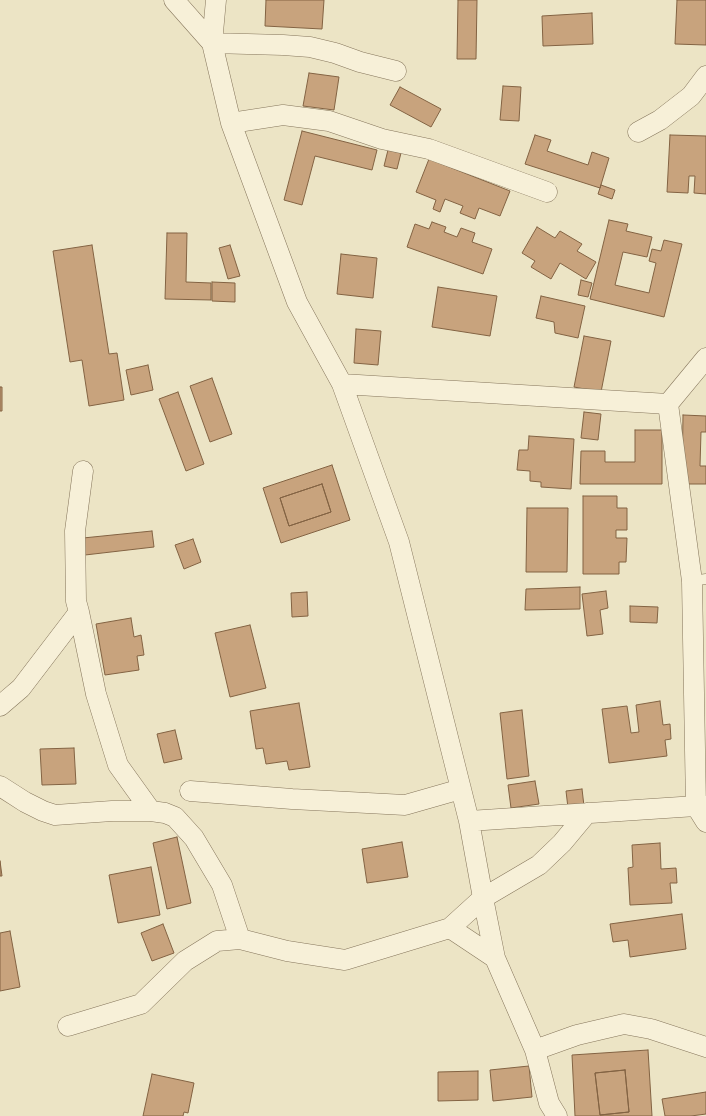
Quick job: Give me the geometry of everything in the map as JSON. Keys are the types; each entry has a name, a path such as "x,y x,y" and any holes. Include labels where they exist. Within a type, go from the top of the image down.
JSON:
{"street":[{"path":"174,0 212,43 310,47 396,71"},
{"path":"216,0 212,43 231,123 297,302 342,384 399,542 469,821 495,958 535,1050 549,1103 557,1116"},
{"path":"638,132 660,120 691,96 706,76"},
{"path":"231,123 283,115 329,121 382,139 429,149 547,192"},
{"path":"469,821 587,813 703,812 699,580 668,404 706,358"},
{"path":"342,384 668,404"},
{"path":"83,471 75,531 76,601 96,694 118,765 151,811"},
{"path":"0,706 21,688 79,612"},
{"path":"0,786 25,802 55,815 112,811 151,811 165,813 176,817 194,838 222,885 240,939"},
{"path":"190,791 292,799 405,805 461,789"},
{"path":"68,1026 141,1004 185,961 217,941 240,939 288,951 345,960 450,928 483,898 539,865 562,843 587,813"},
{"path":"450,928 495,958"},
{"path":"535,1050 577,1034 624,1024 701,1041"}],"building":[{"path":"266,0 324,0 322,29 265,26"},
{"path":"458,0 477,0 476,59 457,59"},
{"path":"677,0 706,0 706,45 675,44"},
{"path":"592,13 593,44 543,46 542,16"},
{"path":"309,73 339,77 334,110 303,106"},
{"path":"503,86 521,87 519,121 500,120"},
{"path":"400,87 441,109 431,127 390,105"},
{"path":"302,131 377,150 372,170 315,156 302,205 284,200"},
{"path":"535,135 551,140 547,151 588,165 592,152 609,158 600,188 525,164"},
{"path":"670,135 706,136 706,194 694,193 695,176 689,176 688,193 667,192"},
{"path":"388,150 401,153 397,169 384,166"},
{"path":"429,159 510,191 500,216 479,208 475,219 460,213 463,206 445,199 440,212 433,209 436,200 416,192"},
{"path":"601,185 615,190 612,199 598,194"},
{"path":"609,220 628,224 626,231 652,237 647,257 623,252 615,285 649,293 656,263 649,261 652,249 661,251 664,240 682,244 664,317 590,299"},
{"path":"432,222 446,227 444,232 457,237 461,228 475,233 472,242 492,249 483,274 407,247 415,224 429,229"},
{"path":"537,227 555,238 560,231 582,244 577,251 596,262 586,279 560,263 551,279 531,267 535,261 522,253"},
{"path":"167,233 187,233 186,282 211,283 211,300 165,299"},
{"path":"92,245 109,354 117,353 124,400 89,406 82,360 70,362 53,251"},
{"path":"230,245 240,276 228,279 219,248"},
{"path":"341,254 377,258 373,298 337,294"},
{"path":"581,280 592,283 588,297 578,295"},
{"path":"212,282 235,283 235,302 212,301"},
{"path":"438,287 497,296 490,336 432,327"},
{"path":"541,296 585,306 578,338 555,333 554,322 536,318"},
{"path":"356,329 381,331 378,365 354,363"},
{"path":"584,336 611,341 601,392 574,387"},
{"path":"148,365 153,390 131,395 126,370"},
{"path":"212,378 232,434 210,442 190,386"},
{"path":"0,387 2,387 2,411 0,411"},
{"path":"178,392 204,464 186,471 159,399"},
{"path":"584,412 601,414 598,440 581,438"},
{"path":"683,415 706,416 706,432 701,432 700,466 706,466 706,484 682,484"},
{"path":"635,430 662,430 662,484 580,484 581,451 605,451 605,462 635,462"},
{"path":"529,436 574,439 571,489 541,487 541,482 530,481 530,471 517,470 519,450 528,450"},
{"path":"332,465 350,520 281,543 263,488","holes":["322,484 331,512 289,526 280,498"]},
{"path":"322,484 331,512 289,526 280,498"},
{"path":"583,496 617,496 617,508 627,508 627,530 616,530 616,538 627,538 626,562 619,562 619,574 583,574"},
{"path":"527,508 568,508 567,572 526,572"},
{"path":"152,531 154,547 85,555 83,538"},
{"path":"193,539 201,562 184,569 175,545"},
{"path":"580,587 580,609 525,610 526,589"},
{"path":"606,591 608,608 600,610 603,634 587,636 582,594"},
{"path":"307,592 308,616 292,617 291,593"},
{"path":"630,606 658,607 657,623 630,622"},
{"path":"131,618 134,637 141,635 144,655 137,656 139,670 105,675 96,624"},
{"path":"250,625 266,688 230,697 215,633"},
{"path":"660,701 663,725 670,724 671,739 665,740 667,756 609,763 602,709 627,706 631,733 639,732 636,705"},
{"path":"299,703 310,767 289,770 287,761 266,764 263,748 256,749 250,711"},
{"path":"522,710 529,776 507,779 500,713"},
{"path":"175,730 182,759 164,763 157,734"},
{"path":"74,748 76,784 42,785 40,749"},
{"path":"535,781 539,804 511,808 508,785"},
{"path":"582,789 584,806 568,808 566,791"},
{"path":"177,837 191,903 167,909 153,843"},
{"path":"402,842 408,877 367,883 362,849"},
{"path":"660,843 661,869 676,868 677,883 670,883 672,903 630,905 628,868 633,867 632,845"},
{"path":"0,861 2,876 0,876"},
{"path":"151,867 160,915 118,923 109,875"},
{"path":"682,914 686,949 630,957 628,940 613,942 610,924"},
{"path":"163,924 174,953 152,961 141,933"},
{"path":"10,931 20,987 0,991 0,933"},
{"path":"648,1050 652,1116 575,1116 572,1055","holes":["625,1070 629,1112 600,1115 595,1073"]},
{"path":"529,1066 532,1097 493,1101 490,1070"},
{"path":"625,1070 629,1112 600,1115 595,1073"},
{"path":"478,1071 478,1100 438,1101 438,1072"},
{"path":"152,1074 194,1083 188,1113 184,1112 183,1116 143,1116"},
{"path":"706,1092 706,1114 691,1116 665,1116 662,1099"}]}
